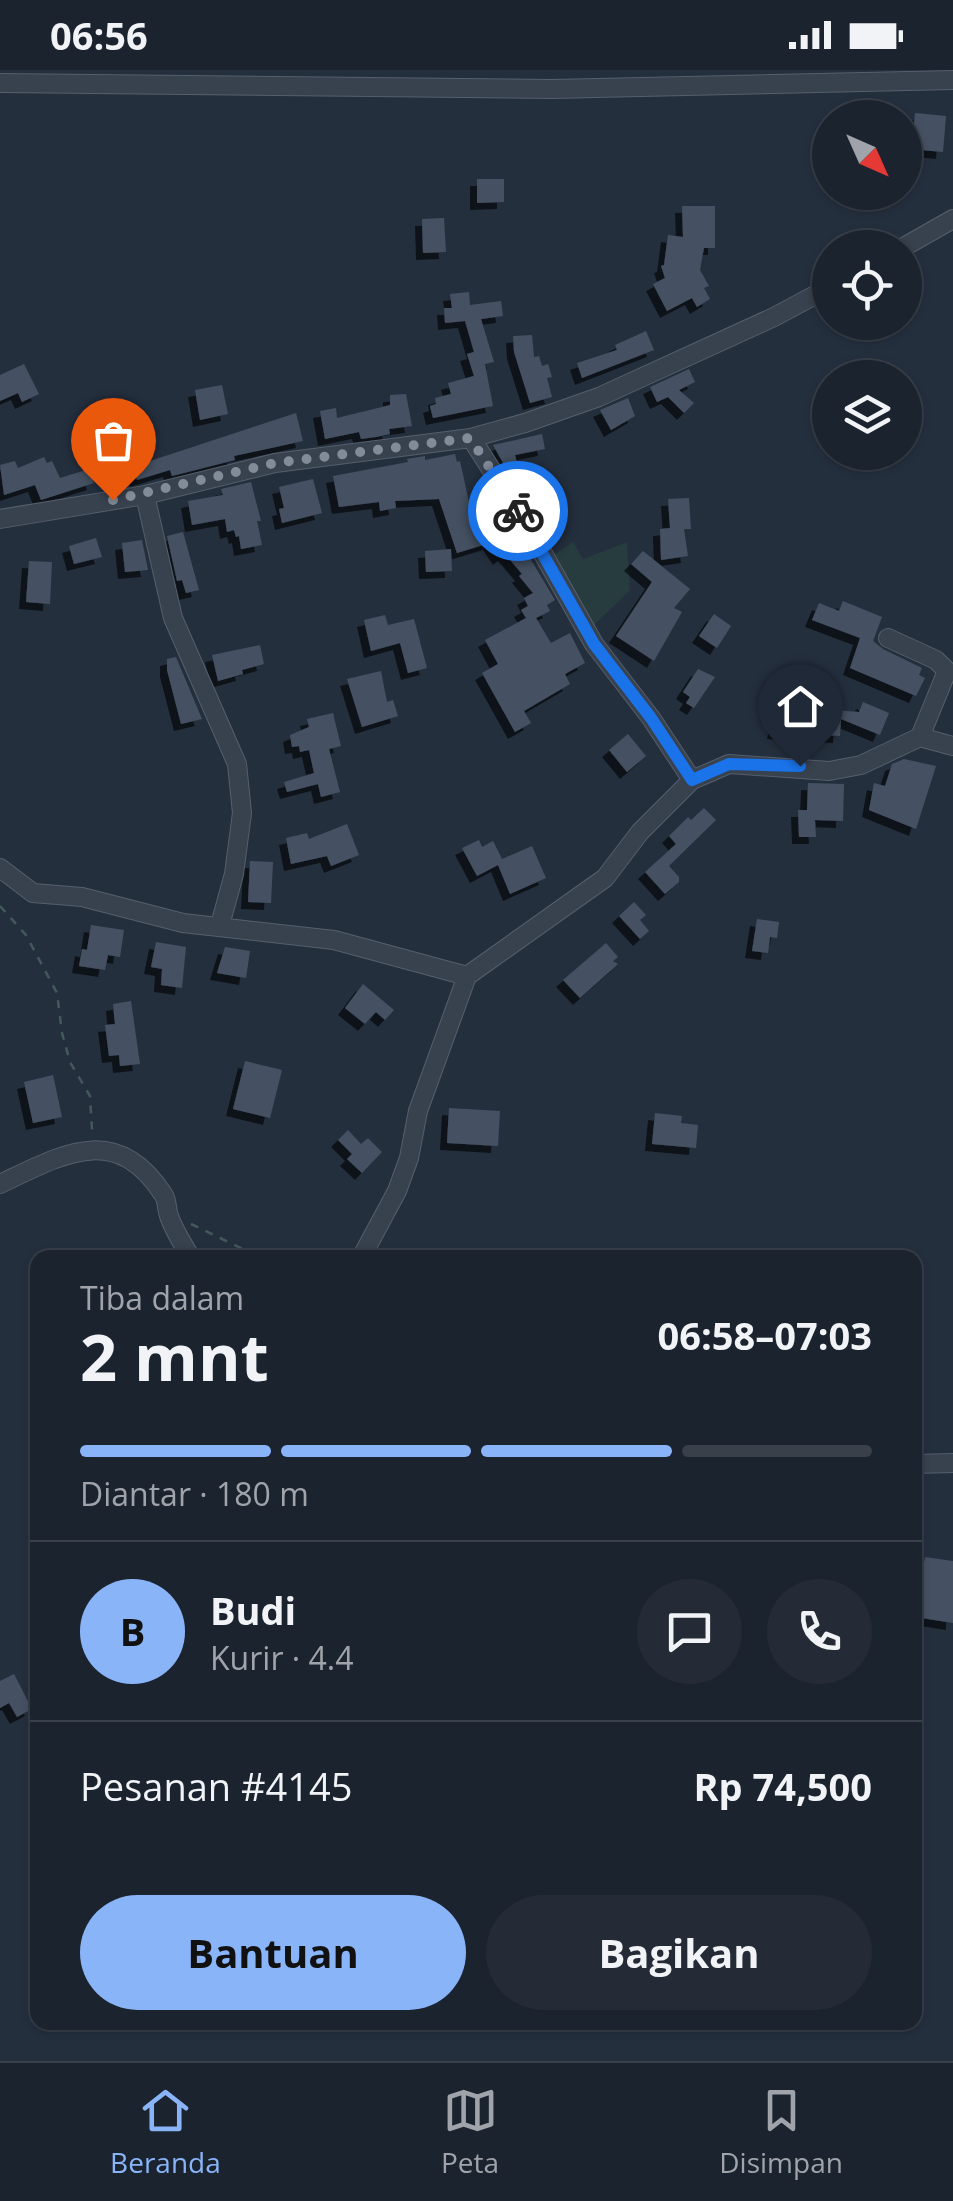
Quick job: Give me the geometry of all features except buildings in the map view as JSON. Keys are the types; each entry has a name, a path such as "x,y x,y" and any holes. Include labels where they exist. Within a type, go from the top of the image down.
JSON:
{"street":[{"path":"0,83 552,88 953,80"},
{"path":"922,237 953,219"},
{"path":"0,520 145,495 275,463 470,438 563,412 774,317 812,296"},
{"path":"470,438 524,520 594,644 692,780"},
{"path":"145,495 174,618 237,764 242,814 234,874 220,926"},
{"path":"888,638 936,660 947,671 920,738"},
{"path":"365,1250 397,1191 409,1158 418,1111 467,976 605,878 640,832 692,780 729,764 829,771 861,764 920,738 953,746"},
{"path":"0,868 33,892 82,897 183,923 334,940 467,976"},
{"path":"0,1184 78,1152 110,1150 139,1163 167,1199 167,1212 187,1250"},
{"path":"922,1464 953,1464"}],"path":[{"path":"0,906 26,935 58,992 70,1062 90,1096 92,1130 78,1152"},
{"path":"167,1212 246,1250"}],"green space":[{"path":"573,542 583,559 627,542 630,590 589,630 552,556"}],"way so far":[{"path":"113,500 275,463 470,438 518,511"}],"route":[{"path":"518,511 594,644 692,780 729,764 800,766"}]}
